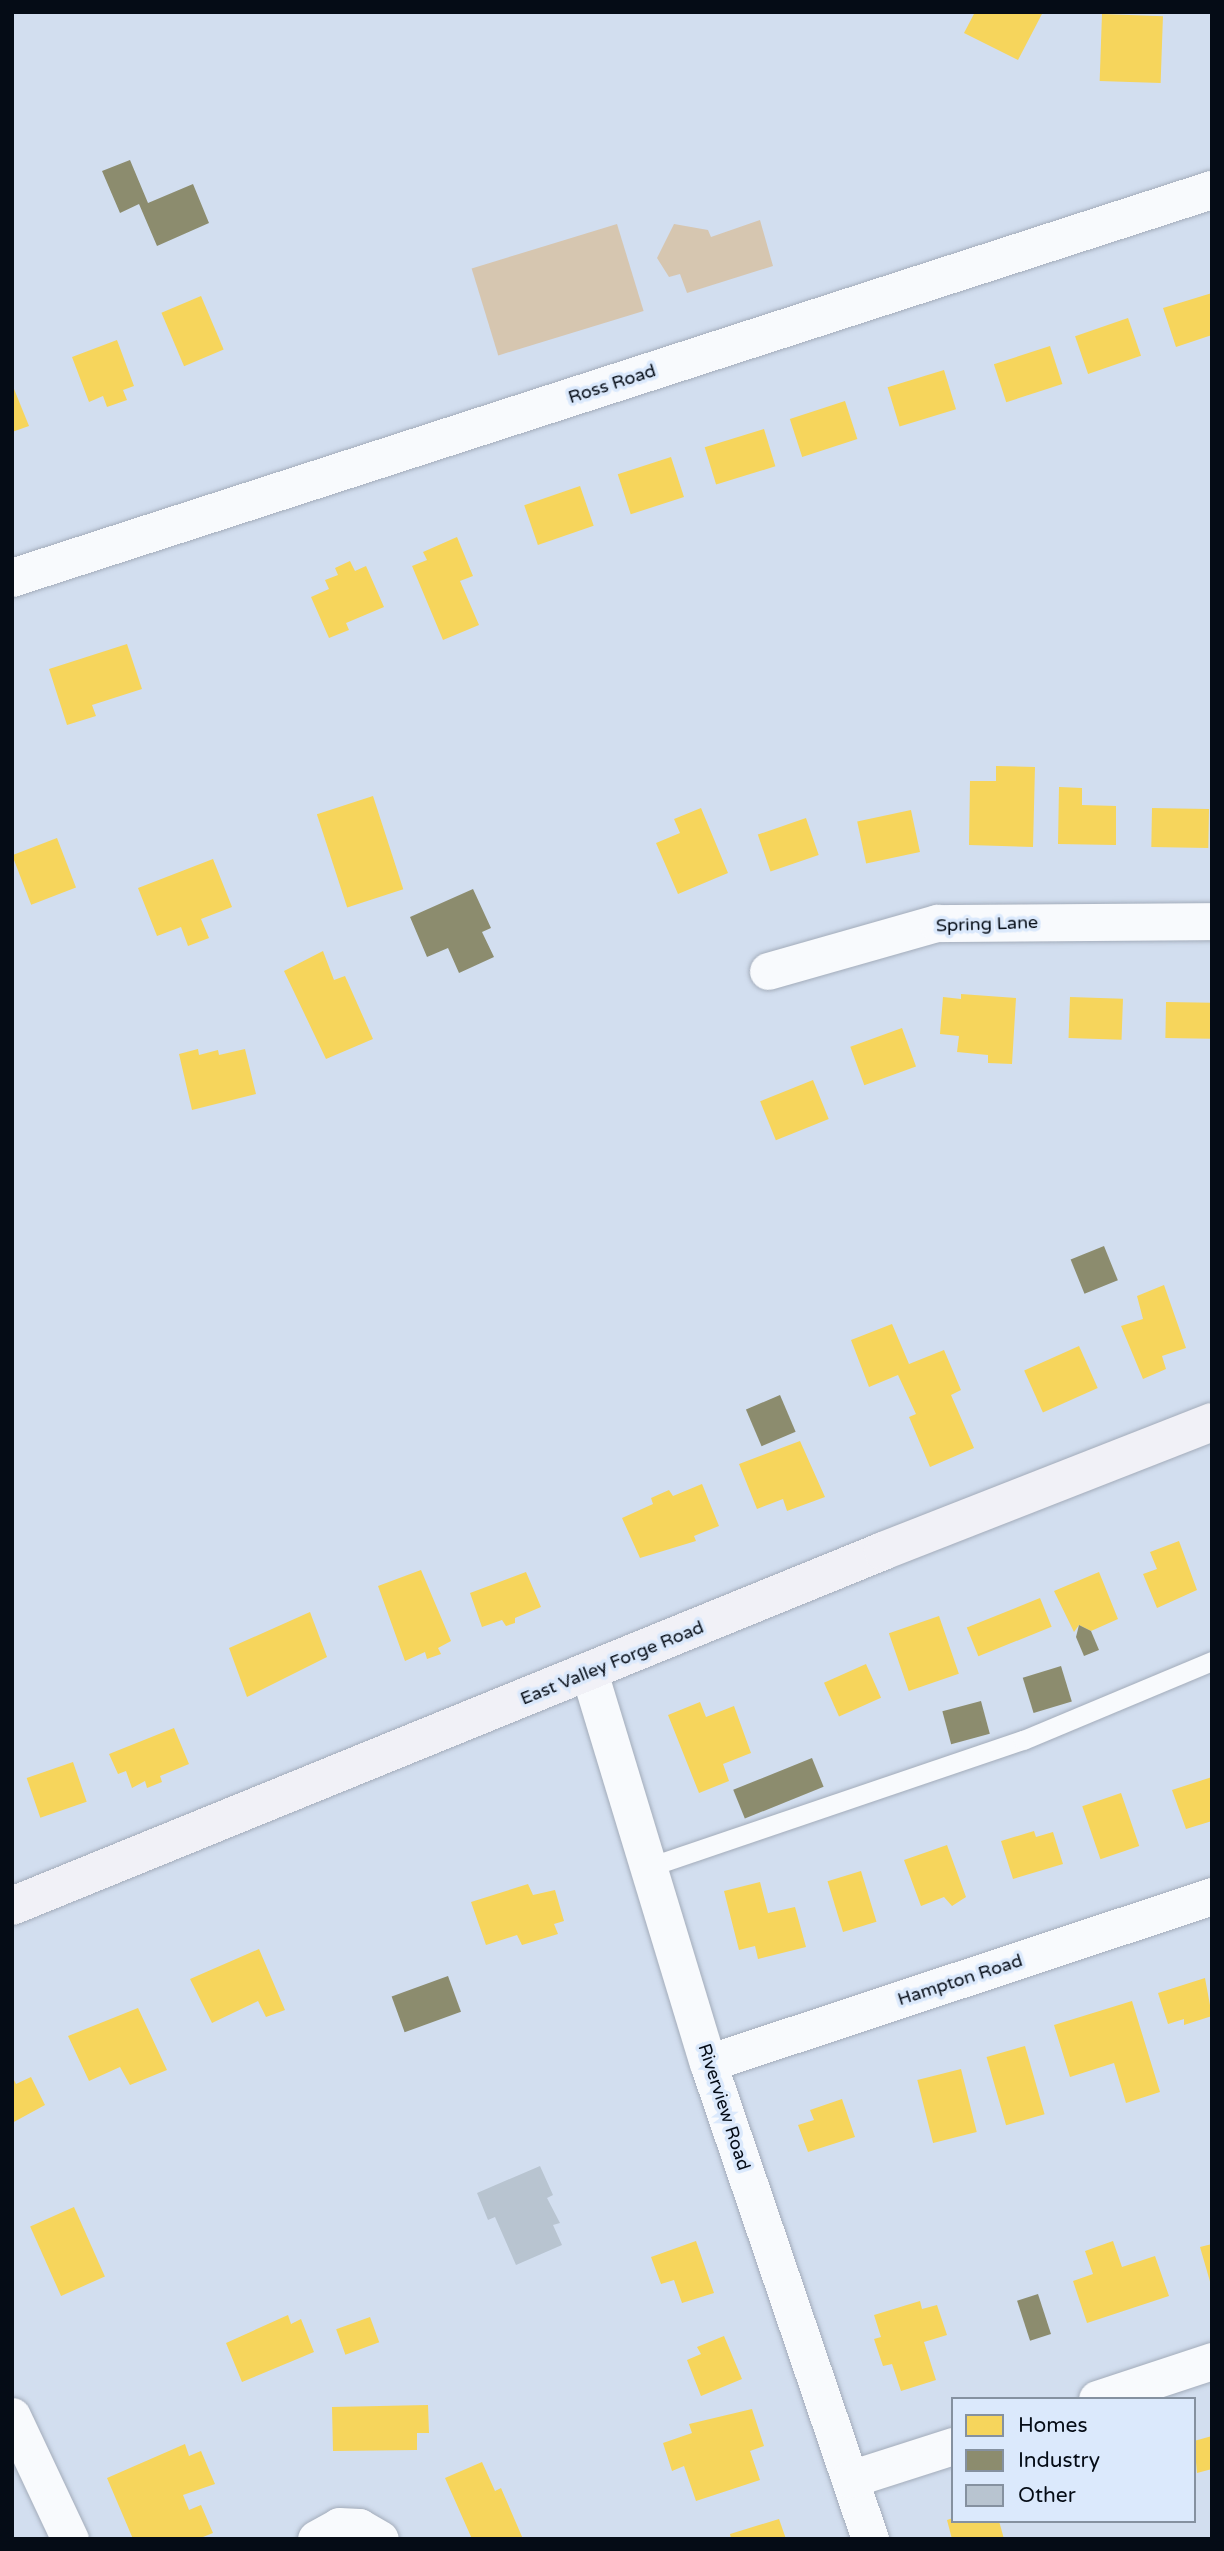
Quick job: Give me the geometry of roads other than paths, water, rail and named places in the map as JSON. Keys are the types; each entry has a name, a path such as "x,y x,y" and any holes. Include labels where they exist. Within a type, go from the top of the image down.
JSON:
{"main road":[{"name":"East Valley Forge Road","path":"12,1906 1212,1422"}],"street":[{"name":"Ross Road","path":"12,578 1212,190"},
{"name":"Spring Lane","path":"768,971 937,923 1212,921"},
{"name":"Riverview Road","path":"589,1672 708,2063 870,2539"},
{"name":"Hampton Road","path":"708,2063 1212,1896"},
{"path":"1103,2397 1212,2361"},
{"path":"12,2416 70,2539"},
{"path":"850,2479 951,2447"},
{"path":"316,2539 339,2526 359,2527 380,2539"}],"lane":[{"path":"649,1867 1023,1740 1212,1661"}]}
